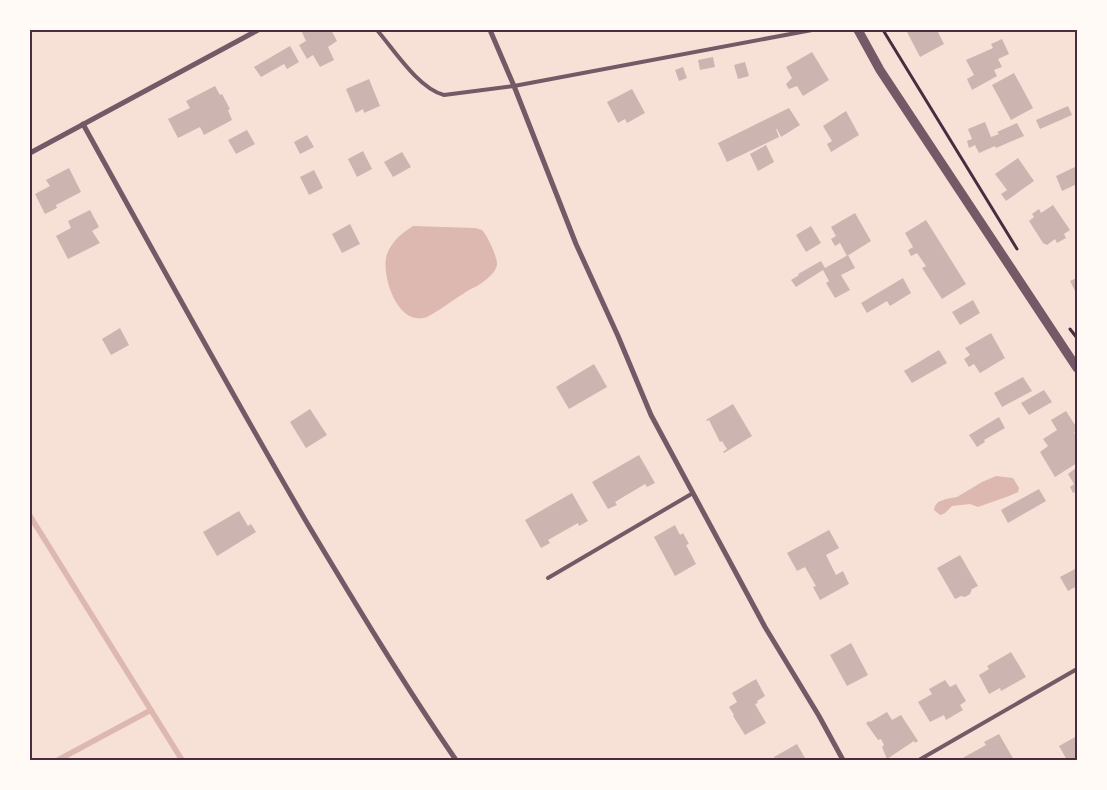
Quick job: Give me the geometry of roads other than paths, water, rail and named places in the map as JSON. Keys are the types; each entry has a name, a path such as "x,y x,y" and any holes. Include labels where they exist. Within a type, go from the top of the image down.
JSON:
{"street":[{"path":"30,152 258,30"},
{"path":"490,30 576,244 618,336 651,415 765,627 810,700 843,760"},
{"path":"858,30 880,70 1077,368"},
{"path":"83,124 262,446 342,582 424,715 456,760"}],"lane":[{"path":"377,30 421,83 436,93 444,95 514,86 812,30"},
{"path":"548,578 693,493"},
{"path":"919,760 1077,670"}],"waterway":[{"path":"30,516 182,760"},
{"path":"58,760 151,710"}]}
